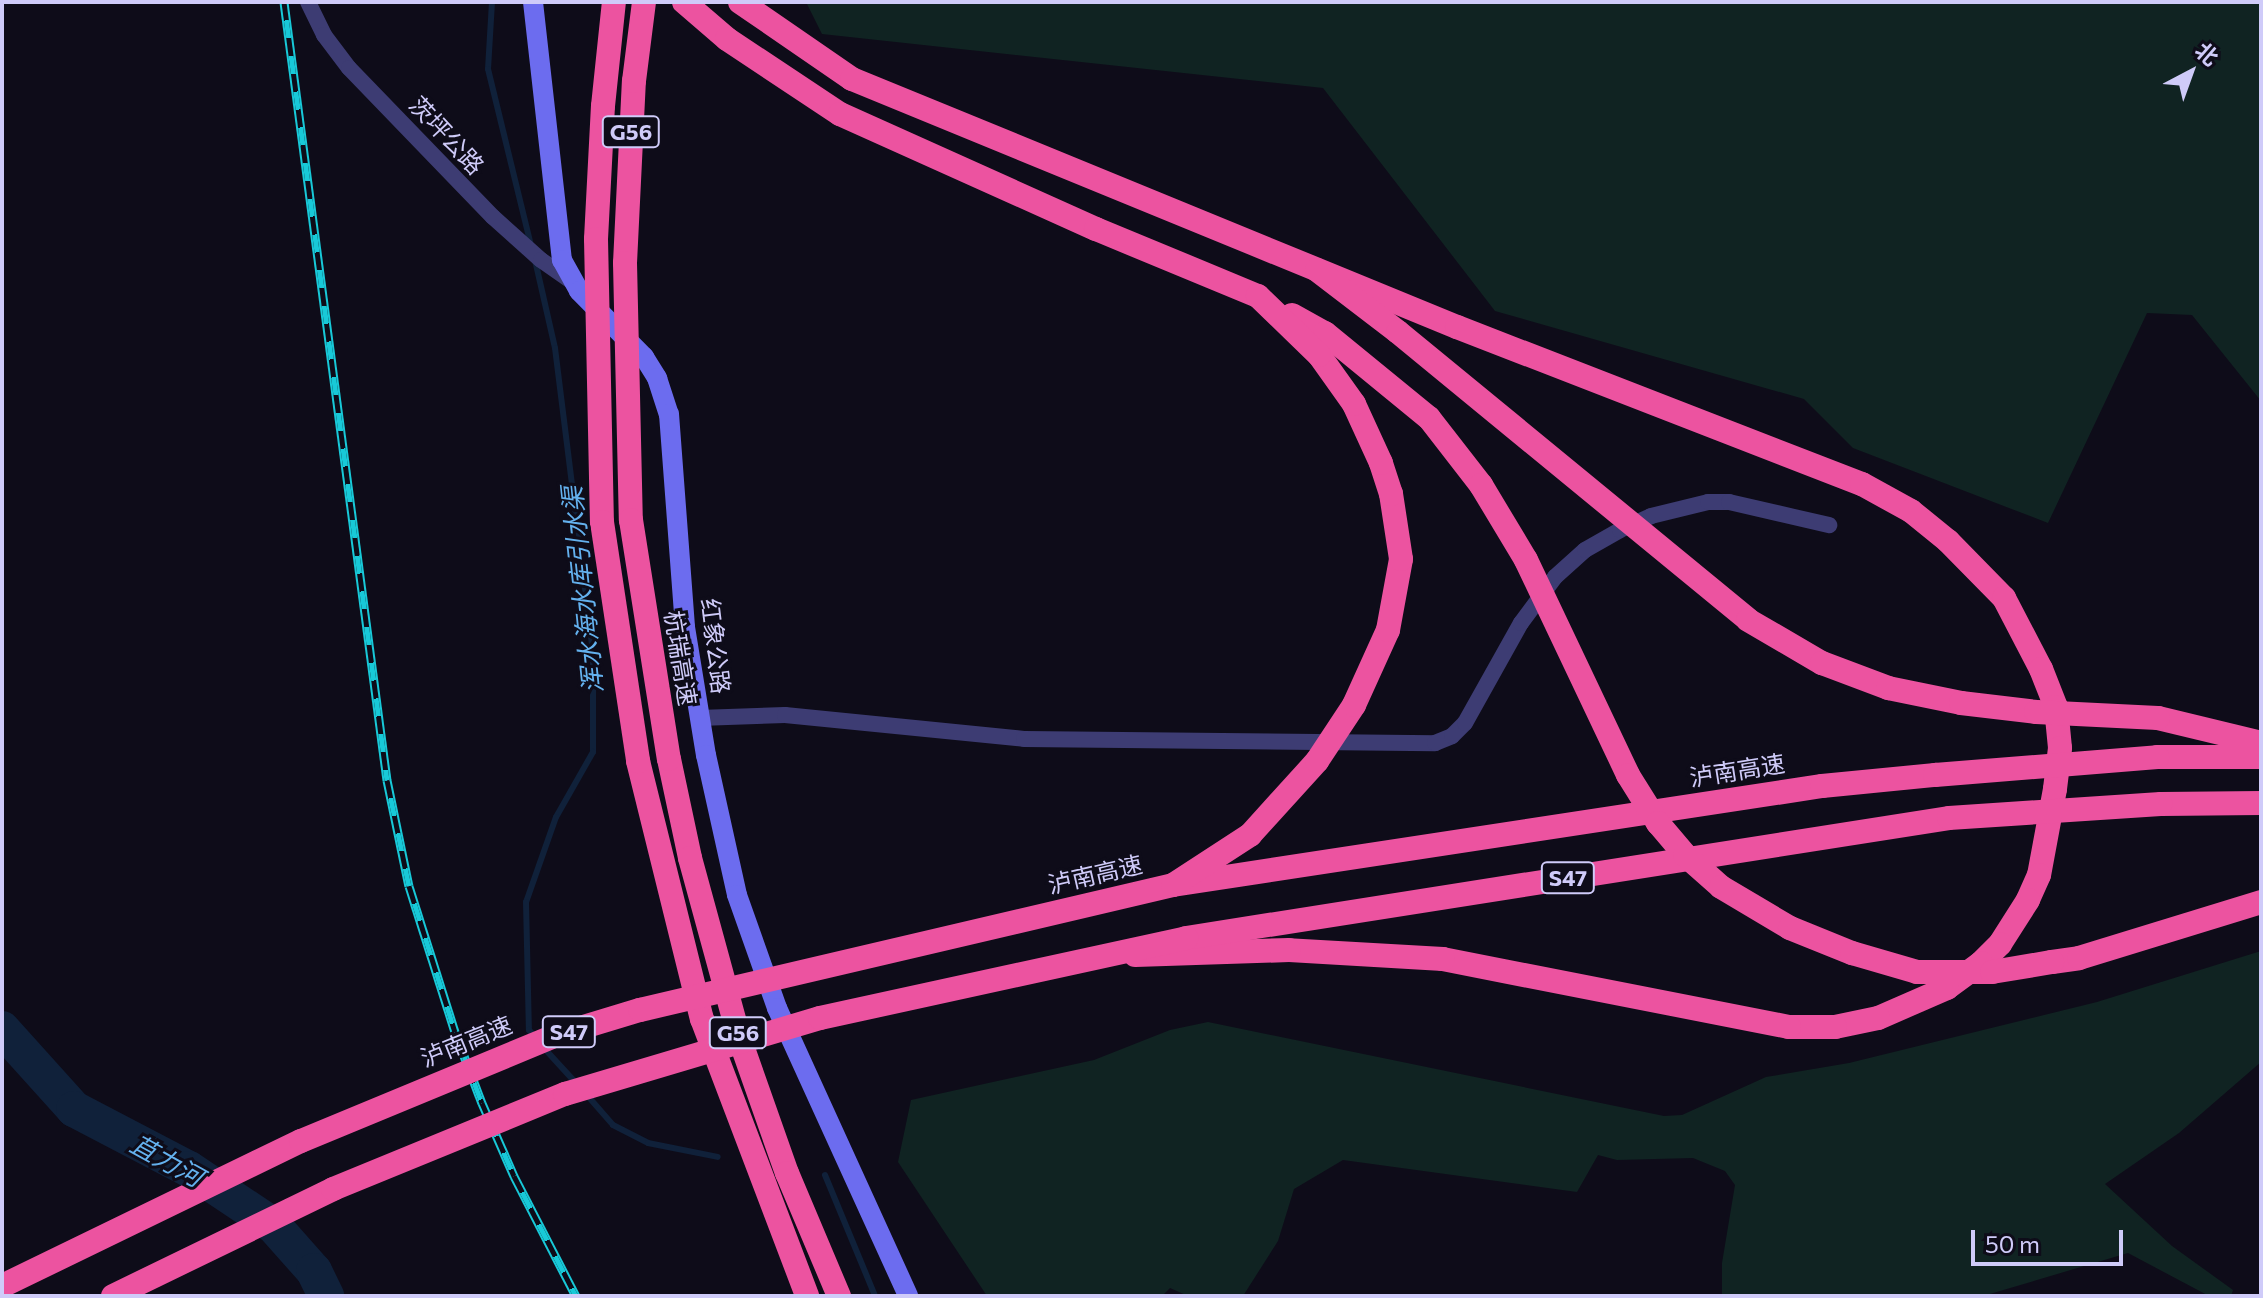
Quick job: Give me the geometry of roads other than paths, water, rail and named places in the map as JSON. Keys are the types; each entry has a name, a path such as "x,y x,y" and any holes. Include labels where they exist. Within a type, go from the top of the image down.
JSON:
{"highway":[{"name":"G56","path":"614,2 603,106 596,239 602,522 638,761 702,1019 807,1296"},
{"name":"杭瑞高速","path":"644,2 634,81 625,263 631,520 669,759 694,871 739,1037 787,1173 839,1296"},
{"path":"684,2 727,39 840,114 1096,229 1258,296 1325,333 1429,418 1481,485 1526,560 1628,775 1658,823 1685,855 1721,887 1790,928 1852,953 1917,972 1992,972 2079,958 2261,902"},
{"path":"740,2 852,79 1457,327 1862,484 1929,526 2004,598 2041,669 2056,707 2060,748 2049,833 2028,900 2000,944 1981,963 1947,988 1878,1018 1835,1027 1789,1027 1443,959 1289,950 1108,955"},
{"path":"1317,270 1398,332 1736,611 1822,663 1888,688 1961,703 2036,712 2158,718 2261,743"},
{"path":"1173,885 1250,835 1317,761 1341,728 1378,657 1399,580 1397,526 1391,494 1369,433 1354,404 1319,355 1258,296"},
{"name":"泸南高速","path":"2,1286 301,1141 557,1035 640,1010 1173,885 1822,786 2157,757 2261,757"},
{"name":"S47","path":"113,1296 333,1189 565,1094 820,1018 1186,938 1949,818 2161,804 2261,803"}],"main road":[{"name":"红象公路","path":"533,2 559,244 572,282 644,357 666,400 685,627 699,718 720,827 753,946 826,1122 908,1296"}],"street":[{"name":"茨坪公路","path":"308,2 324,35 349,68 516,239 572,282"},
{"path":"699,718 785,715 1024,739 1435,743 1452,736 1465,723 1515,632 1555,577 1585,550 1620,530 1651,516 1708,502 1729,502 1829,525"}],"waterway":[{"name":"浑水海水库引水渠","path":"492,2 488,69 531,245"},
{"name":"浑水海水库引水渠","path":"535,260 555,348 593,652 593,752 556,817 526,902 529,1030 536,1038"},
{"name":"苴力河","path":"2,1029 74,1109 189,1169 274,1226 314,1271 326,1296"},
{"name":"浑水海水库引水渠","path":"543,1047 576,1083"},
{"name":"浑水海水库引水渠","path":"586,1094 613,1125 648,1143 718,1157"},
{"name":"浑水海水库引水渠","path":"825,1175 875,1296"}],"railway":[{"path":"284,2 387,780 409,886 455,1032 482,1103 514,1176 576,1296"}]}
